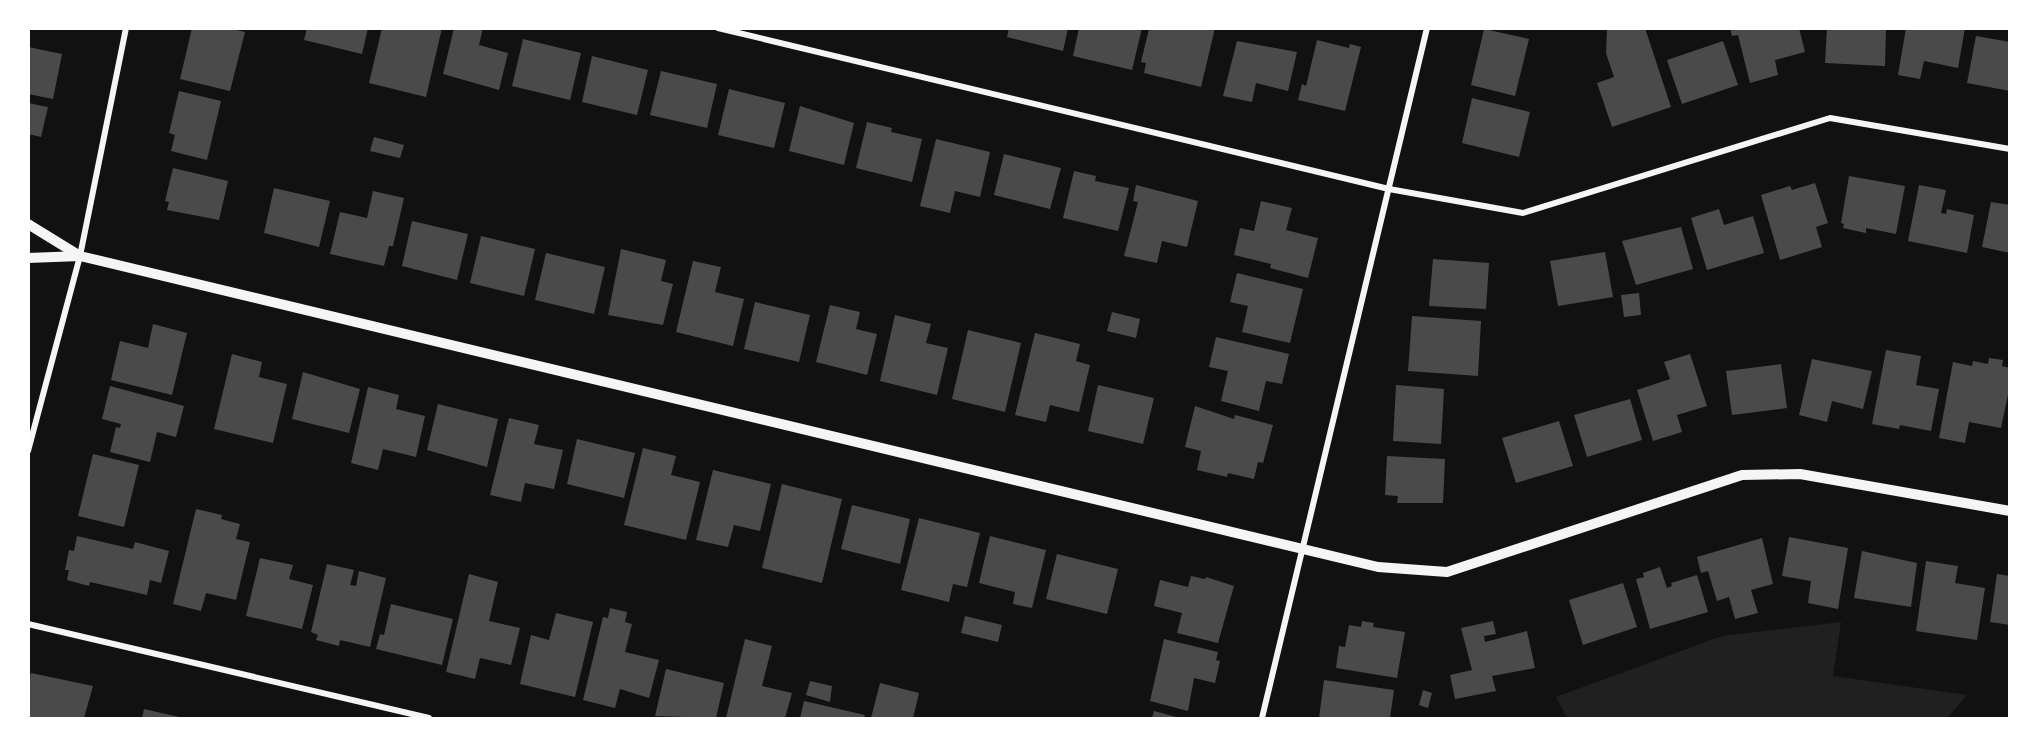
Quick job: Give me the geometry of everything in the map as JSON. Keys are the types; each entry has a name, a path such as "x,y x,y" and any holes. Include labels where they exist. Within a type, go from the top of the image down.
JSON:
{"street":[{"path":"28,451 80,256 126,28"},
{"path":"718,28 1389,189 1523,213 1830,118 2010,149"},
{"path":"1262,718 1427,28"},
{"path":"28,224 80,256"},
{"path":"28,258 80,256 1378,567 1447,572 1742,475 1800,474 2010,511"},
{"path":"28,624 429,718"}],"shaded area":[{"path":"1841,622 1833,676 1967,695 1947,718 1567,718 1556,697 1722,636"}],"building":[{"path":"192,28 228,28 245,32 230,91 180,79"},
{"path":"307,28 368,28 362,54 304,40"},
{"path":"382,28 442,28 426,97 369,83"},
{"path":"454,28 483,28 479,45 508,53 499,90 443,74"},
{"path":"1009,28 1068,28 1063,51 1007,37"},
{"path":"1079,28 1142,28 1132,70 1073,56"},
{"path":"1215,28 1201,87 1144,73 1146,63 1141,62 1149,29"},
{"path":"1607,28 1645,28 1671,107 1612,127 1597,83 1614,77 1606,53"},
{"path":"1730,28 1799,28 1805,52 1775,60 1778,75 1750,83 1738,35 1732,36"},
{"path":"1827,28 1886,28 1885,66 1825,63"},
{"path":"1906,28 1965,28 1958,68 1924,61 1920,79 1898,75"},
{"path":"1484,29 1529,39 1515,96 1471,85"},
{"path":"1976,36 2010,42 2010,91 1967,83"},
{"path":"523,39 581,53 570,100 512,86"},
{"path":"1317,40 1349,48 1350,44 1361,47 1345,111 1298,100 1302,84 1306,86"},
{"path":"1237,41 1297,52 1288,91 1256,83 1252,102 1223,96"},
{"path":"1723,41 1738,85 1682,104 1667,60"},
{"path":"28,47 62,54 53,99 28,94"},
{"path":"592,56 648,70 637,115 582,102"},
{"path":"661,71 717,84 707,128 650,115"},
{"path":"729,89 785,103 774,148 718,135"},
{"path":"179,91 221,101 207,160 171,151 175,135 169,133"},
{"path":"1472,98 1530,112 1519,157 1462,143"},
{"path":"28,103 48,107 41,137 28,134"},
{"path":"800,106 854,123 844,165 789,151"},
{"path":"867,122 892,128 891,132 922,139 912,182 856,168"},
{"path":"374,137 404,145 400,158 370,151"},
{"path":"936,139 990,152 980,197 955,191 950,213 920,206"},
{"path":"1004,154 1061,168 1050,209 994,195"},
{"path":"173,168 228,181 219,220 167,210 169,202 165,201"},
{"path":"1074,171 1096,176 1095,181 1129,188 1118,231 1063,218"},
{"path":"1849,176 1905,186 1896,234 1866,228 1866,233 1843,228 1844,224 1841,223"},
{"path":"1815,183 1828,223 1816,227 1822,247 1780,260 1761,195 1790,186 1792,190"},
{"path":"1136,185 1198,201 1187,247 1162,241 1157,263 1124,256 1138,202 1133,201"},
{"path":"1919,185 1946,190 1941,213 1946,214 1947,209 1974,215 1967,253 1908,241"},
{"path":"274,188 330,201 319,247 264,233"},
{"path":"373,191 404,198 393,246 389,246 384,266 330,254 340,212 367,218"},
{"path":"1261,201 1292,208 1286,230 1318,238 1308,278 1270,268 1271,264 1234,255 1240,228 1254,231"},
{"path":"1991,202 2010,205 2010,253 1982,247"},
{"path":"1719,209 1724,225 1753,216 1764,253 1707,270 1691,218"},
{"path":"412,221 468,234 457,280 402,266"},
{"path":"1681,227 1693,269 1636,285 1622,241"},
{"path":"481,236 535,249 524,296 470,283"},
{"path":"621,249 666,260 661,281 673,284 663,325 608,315"},
{"path":"1605,252 1613,297 1558,306 1550,261"},
{"path":"546,253 605,267 594,314 535,300"},
{"path":"1433,259 1489,263 1486,309 1429,306"},
{"path":"693,261 721,267 715,292 744,299 733,346 676,332"},
{"path":"1237,273 1303,289 1290,343 1242,332 1248,306 1230,302"},
{"path":"1639,293 1641,315 1624,317 1621,295"},
{"path":"755,302 810,315 799,362 744,349"},
{"path":"830,305 860,312 856,329 877,334 867,375 816,362"},
{"path":"1112,312 1140,319 1136,338 1107,331"},
{"path":"895,315 931,324 926,343 948,348 937,395 880,381"},
{"path":"1412,316 1481,321 1478,376 1408,371"},
{"path":"153,324 187,333 172,395 111,380 120,341 148,348"},
{"path":"968,330 1021,343 1005,412 952,399"},
{"path":"1035,333 1080,344 1076,361 1090,365 1079,412 1050,405 1046,422 1015,415"},
{"path":"1216,337 1289,354 1282,384 1266,381 1259,411 1221,401 1228,371 1209,367"},
{"path":"1886,350 1921,356 1916,385 1939,389 1931,431 1900,425 1899,429 1872,424"},
{"path":"232,354 262,362 259,377 287,384 273,443 214,429"},
{"path":"1690,354 1707,406 1677,415 1682,432 1653,441 1637,390 1670,379 1664,362"},
{"path":"1989,358 2003,360 2002,366 2010,368 2010,385 2001,428 1969,422 1965,443 1939,438 1953,362 1972,366 1973,361 1988,364"},
{"path":"1812,359 1872,371 1863,409 1832,401 1827,422 1799,415"},
{"path":"1781,364 1787,408 1732,415 1726,371"},
{"path":"303,372 360,389 349,433 292,419"},
{"path":"1098,385 1154,398 1143,444 1088,431"},
{"path":"1396,385 1444,389 1441,444 1393,441"},
{"path":"110,386 184,406 176,437 157,432 150,462 110,452 116,427 120,428 121,424 102,419"},
{"path":"368,387 399,395 396,409 425,416 416,457 383,449 378,470 351,463"},
{"path":"1630,399 1642,440 1587,457 1574,415"},
{"path":"438,404 498,419 487,467 427,450"},
{"path":"1195,406 1234,419 1235,415 1273,425 1263,463 1258,462 1254,479 1228,473 1227,477 1197,470 1201,451 1185,447"},
{"path":"509,418 539,425 534,444 563,450 554,489 525,483 521,502 490,495"},
{"path":"1559,421 1573,466 1516,483 1502,438"},
{"path":"577,439 635,453 624,498 567,484"},
{"path":"643,448 676,456 671,475 700,482 686,540 624,525"},
{"path":"93,454 139,465 124,527 78,516"},
{"path":"1387,456 1445,459 1443,503 1397,503 1398,496 1385,495"},
{"path":"713,470 771,484 760,531 734,525 728,547 696,540"},
{"path":"782,484 842,499 822,583 762,568"},
{"path":"852,505 910,519 900,564 841,549"},
{"path":"196,509 222,515 221,519 240,524 236,539 250,542 236,600 206,593 201,611 173,604"},
{"path":"919,518 980,533 967,587 953,584 949,602 901,590"},
{"path":"77,536 133,549 135,542 169,551 161,583 150,580 147,595 90,582 89,586 67,580 69,570 65,570 69,550 74,551"},
{"path":"990,536 1046,550 1032,608 1013,604 1015,592 979,583"},
{"path":"1789,537 1848,548 1838,609 1808,603 1811,581 1782,576"},
{"path":"1762,538 1773,584 1751,590 1758,613 1735,619 1729,597 1717,601 1708,571 1701,573 1697,557"},
{"path":"1862,551 1917,563 1911,607 1854,598"},
{"path":"1057,554 1118,569 1107,614 1046,599"},
{"path":"260,558 293,565 289,579 313,585 302,629 246,616"},
{"path":"1926,561 1958,566 1955,583 1985,588 1977,640 1916,631"},
{"path":"327,564 354,570 350,585 356,586 359,571 386,578 370,647 340,640 339,646 316,640 318,635 311,632"},
{"path":"1660,567 1667,588 1672,586 1671,583 1697,575 1708,612 1650,629 1636,579 1644,577 1643,573"},
{"path":"469,574 498,582 489,621 520,628 511,665 480,658 475,679 446,672"},
{"path":"1997,574 2010,576 2010,625 1990,622"},
{"path":"1191,576 1205,579 1206,577 1234,586 1218,643 1177,633 1182,613 1154,606 1160,580 1188,587"},
{"path":"1623,583 1637,627 1583,645 1569,600"},
{"path":"391,604 453,619 442,665 376,649 380,634 384,635"},
{"path":"610,608 627,612 625,622 632,624 625,652 659,660 649,698 620,689 615,708 583,700 603,617 608,618"},
{"path":"556,613 593,622 575,697 520,684 531,635 549,640"},
{"path":"965,616 1002,625 998,642 961,633"},
{"path":"1362,621 1374,623 1373,627 1405,632 1397,678 1336,668 1339,646 1345,647 1349,625 1361,627"},
{"path":"1493,621 1496,634 1484,636 1485,642 1527,631 1535,668 1492,676 1496,691 1455,699 1450,675 1472,670 1461,628"},
{"path":"745,639 772,646 762,686 792,693 785,718 726,718"},
{"path":"1164,639 1218,652 1216,660 1220,661 1215,683 1194,678 1188,711 1150,701"},
{"path":"666,669 724,683 716,718 655,716"},
{"path":"31,673 93,686 84,718 28,718 28,683"},
{"path":"1324,680 1394,690 1390,718 1319,718"},
{"path":"810,681 832,686 830,702 806,695"},
{"path":"880,683 919,693 913,718 871,718"},
{"path":"1423,690 1432,693 1428,708 1419,705"},
{"path":"804,701 865,715 864,718 800,718"},
{"path":"144,709 179,717 142,718"},
{"path":"1154,711 1180,718 1152,718"}]}
